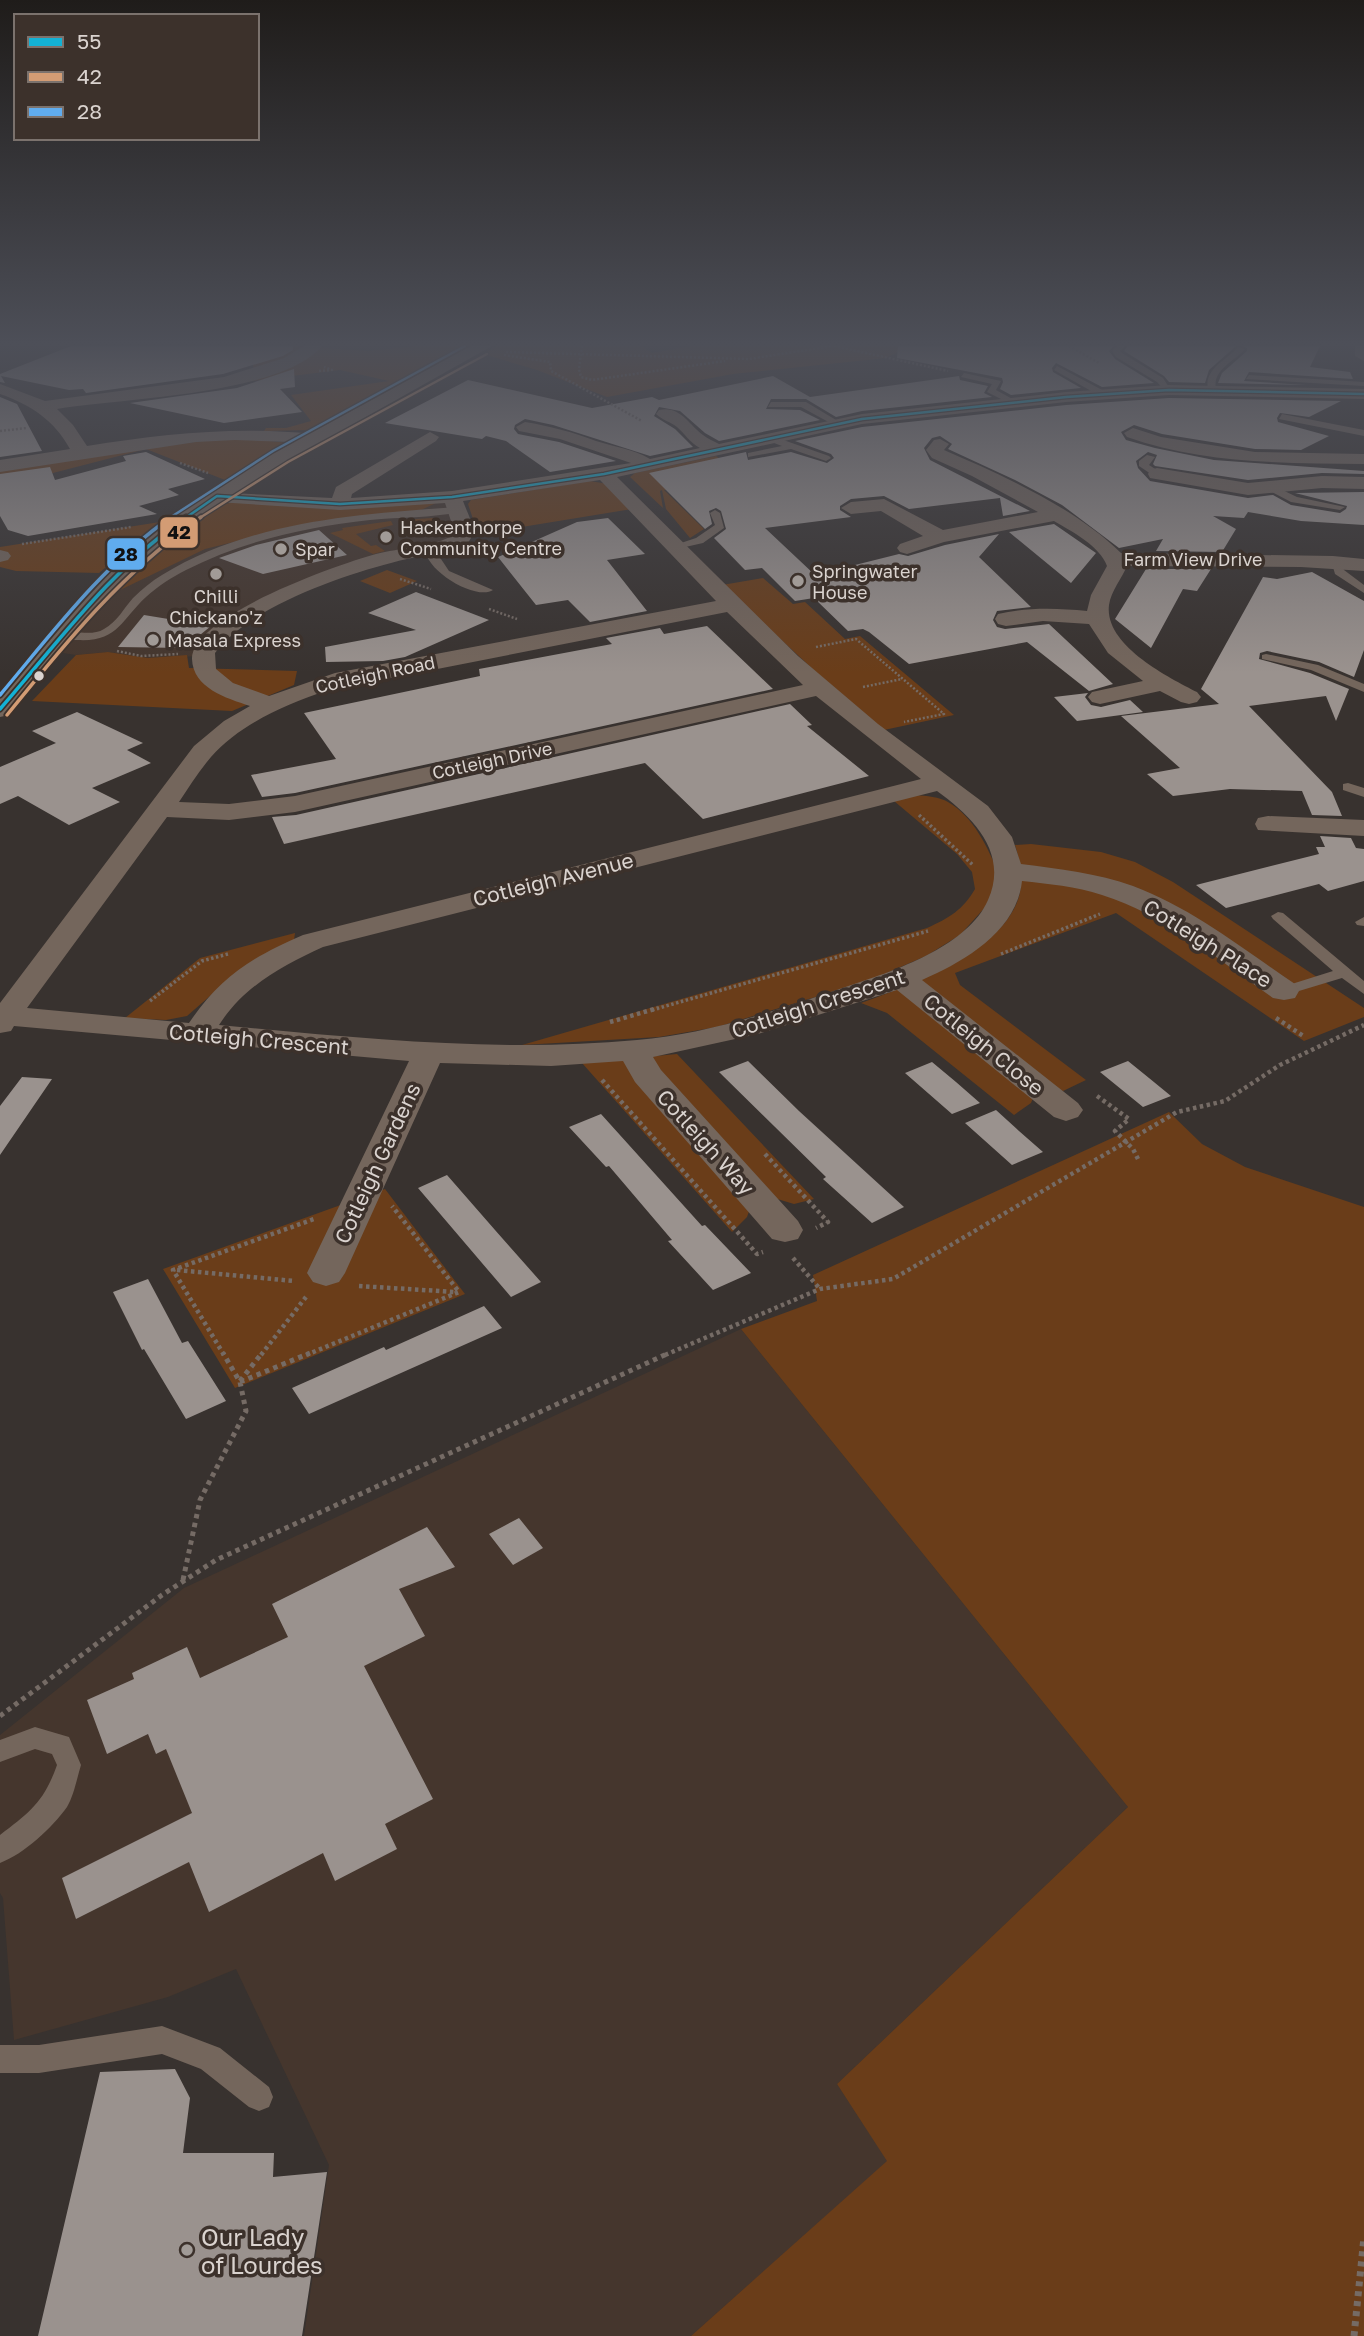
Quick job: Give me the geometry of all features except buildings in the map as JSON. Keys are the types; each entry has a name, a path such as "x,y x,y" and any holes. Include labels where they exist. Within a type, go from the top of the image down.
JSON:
{"street":[{"path":"0,466 75,455"},
{"path":"0,709 64,636 80,612 118,572 168,530 217,496 286,455"},
{"path":"340,504 343,491 401,455"},
{"path":"627,455 648,465"},
{"path":"217,496 340,504 455,503 694,455"},
{"name":"Farm View Drive","path":"941,455 948,461 978,472 1083,530 1115,559 1183,563 1268,559 1364,565"},
{"path":"1242,455 1364,459"},
{"name":"Cotleigh Crescent","path":"3,1020 198,1033 428,1054 513,1056 633,1050 748,1028 901,978 966,944 988,926 1003,904 1009,871 1005,850 991,826 941,782 870,730 820,688 732,605 604,474"},
{"path":"1159,475 1231,488 1273,489 1322,482 1364,483"},
{"path":"270,705 214,681 205,671 201,661 215,637 235,622 284,595 364,564 457,542 463,537 464,530 455,503"},
{"path":"851,508 884,505 940,537"},
{"path":"907,548 940,537 1054,515"},
{"path":"1115,559 1116,566 1102,593 1097,618 1127,658 1159,683 1189,697"},
{"name":"Cotleigh Road","path":"3,1020 203,751 220,733 270,705 335,680 732,605"},
{"path":"1006,620 1044,614 1097,618"},
{"path":"1100,696 1144,689 1159,683"},
{"name":"Cotleigh Drive","path":"161,809 229,812 295,804 820,688"},
{"name":"Cotleigh Avenue","path":"198,1033 224,997 250,973 282,954 313,941 941,782"},
{"path":"1268,824 1364,828"},
{"name":"Cotleigh Place","path":"1009,871 1094,884 1125,893 1173,918 1277,1003"},
{"name":"Cotleigh Close","path":"901,978 1066,1110"},
{"name":"Cotleigh Way","path":"633,1050 647,1075 785,1230"},
{"name":"Cotleigh Gardens","path":"326,1273 428,1054"}],"lane":[{"path":"818,455 826,458"},
{"path":"1273,489 1294,500 1340,507"},
{"path":"64,636 92,637 111,630 144,592 169,575 225,550 287,532 455,503"},
{"path":"676,548 699,542 720,526 715,513"},
{"path":"429,549 439,570 452,578 488,590"},
{"path":"1335,562 1339,572 1364,590"},
{"path":"1266,657 1314,667 1364,688"},
{"path":"1348,787 1364,793"},
{"path":"1278,916 1364,989"},
{"path":"1277,1003 1345,972"},
{"path":"0,1751 35,1738 60,1745 69,1765 58,1798 32,1826 0,1851"},
{"path":"0,2059 40,2059 162,2040 210,2058 259,2097"}],"path":[{"path":"5,552 133,527"},
{"path":"103,634 97,640 106,649 141,656 204,652"},
{"path":"784,654 856,639 944,714 870,730"},
{"path":"895,793 963,853 978,874"},
{"path":"988,959 1102,913"},
{"path":"601,1025 932,930"},
{"path":"1277,1003 1305,1037"},
{"path":"0,1716 183,1581 216,1560 730,1325 820,1289 892,1279 1124,1140 1177,1112 1225,1101 1280,1065 1364,1025"},
{"path":"183,1581 201,1500 246,1411 240,1382 173,1270 364,1190 459,1292 240,1382"},
{"path":"785,1230 781,1245 820,1289"},
{"path":"240,1382 326,1273"},
{"path":"1354,2336 1364,2237"}],"shaded area":[{"path":"97,455 123,455 22,481 0,481 0,468"},
{"path":"161,455 268,455 225,480"},
{"path":"716,456 756,484 664,490 704,529 690,538 666,509 662,490 663,508 630,477 635,473"},
{"path":"590,481 608,484 632,509 478,534 468,504 471,500"},
{"path":"217,496 255,500 452,497 464,530 441,547 284,595 202,656 148,658 108,652 76,655 51,651 80,612"},
{"path":"233,502 436,503 421,510 315,522 205,549 118,591 211,508"},
{"path":"433,518 445,522 436,522 437,529 447,528 450,536 426,535 405,527 411,527 411,524 400,525 400,520"},
{"path":"391,521 393,525 356,534 371,546 376,545 385,551 373,554 330,533 343,530 342,528"},
{"path":"160,522 99,573 16,571 0,567 0,547"},
{"path":"387,570 417,581 390,593 360,581"},
{"path":"763,578 793,604 805,602 845,639 860,636 954,715 884,730 816,672 722,585"},
{"path":"108,652 148,658 187,655 189,668 297,671 294,685 232,711 32,701 76,655"},
{"path":"916,795 945,800 957,808 973,825 999,874 989,903 960,935 926,956 868,981 717,1027 659,1037 522,1045 927,928 949,917 966,903 975,889 972,872 957,854 894,801"},
{"path":"1031,844 1101,852 1135,862 1173,882 1364,1008 1364,1017 1304,1041 1116,913 955,973 960,985 1086,1080 1063,1091 1051,1086 1035,1093 1031,1103 1014,1115 887,1013 861,1003 930,975 978,948 997,931 1012,912 1020,892 1020,868 1015,845"},
{"path":"295,933 294,940 218,989 187,1016 166,1020 125,1018 200,958"},
{"path":"677,1054 814,1199 794,1204 774,1198 751,1206 747,1217 732,1232 582,1063"},
{"path":"1169,1112 1202,1144 1245,1167 1364,1207 1364,2336 691,2336 887,2161 837,2084 1128,1807 741,1329 817,1301 813,1275"},
{"path":"385,1189 465,1294 235,1388 163,1269"},
{"path":"741,1329 1128,1807 837,2084 888,2161 691,2336 304,2336 329,2165 236,1969 168,1997 14,2040 3,1898 0,1893 0,1735 184,1588"}],"transit line":[{"name":"28","path":"0,695 97,582 140,541 199,497 266,455"},
{"name":"42","path":"7,715 106,598 150,555 211,510 301,455"},
{"name":"55","path":"0,709 64,636 80,612 118,572 168,530 217,496 340,504 452,497 604,474 693,455"}],"place":[{"name":"Hackenthorpe Community Centre","path":"386,537"},
{"name":"Spar","path":"281,549"},
{"name":"Chilli Chickano'z","path":"216,574"},
{"name":"Springwater House","path":"798,581"},
{"name":"Masala Express","path":"153,640"},
{"name":"Our Lady of Lourdes","path":"187,2250"}]}
